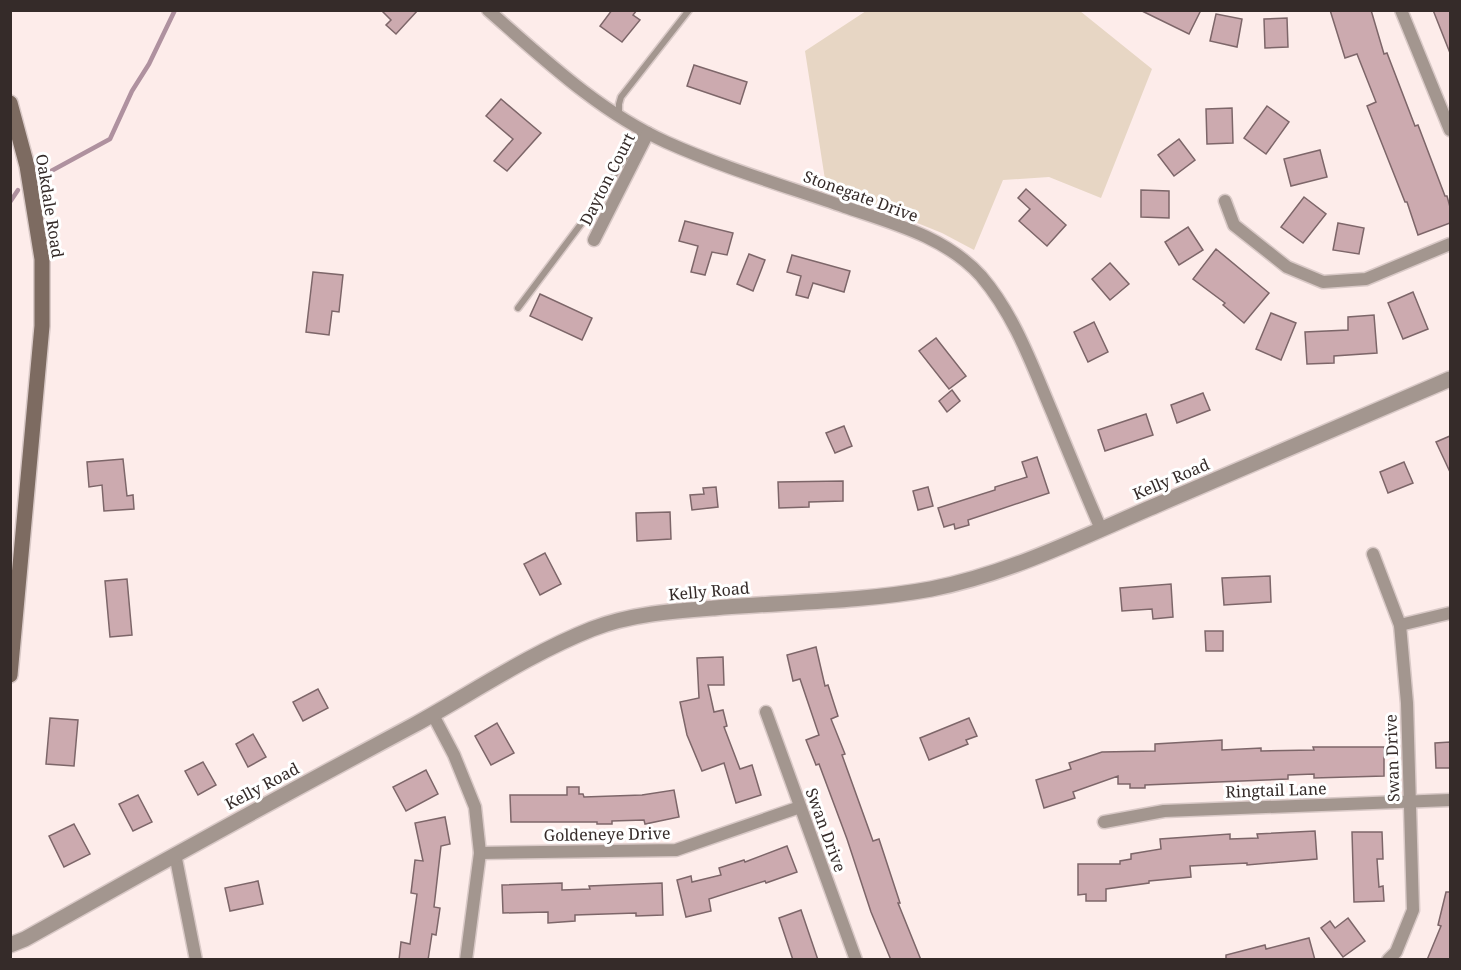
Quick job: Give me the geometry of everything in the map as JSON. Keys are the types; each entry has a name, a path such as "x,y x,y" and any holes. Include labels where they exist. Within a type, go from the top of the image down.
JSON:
{"main road":[{"name":"Oakdale Road","path":"10,103 27,166 42,259 42,326 10,675"}],"street":[{"name":"Stonegate Drive","path":"488,10 574,84 619,117 646,132 698,155 910,230 951,251 968,264 980,276 1014,324 1101,529"},
{"path":"1401,10 1450,130"},
{"name":"Dayton Court","path":"594,240 646,132"},
{"path":"1225,201 1234,225 1287,267 1323,282 1366,279 1450,244"},
{"name":"Kelly Road","path":"10,945 25,939 175,854 433,715 557,645 611,623 648,615 842,600 934,588 1017,563 1101,529 1450,379"},
{"name":"Swan Drive","path":"1373,554 1400,625 1405,675 1410,802 1413,910 1396,952 1388,960"},
{"path":"1400,625 1450,613"},
{"name":"Swan Drive","path":"766,712 856,960"},
{"path":"433,715 454,755 475,807 480,853 466,960"},
{"name":"Ringtail Lane","path":"1104,822 1164,811 1450,800"},
{"name":"Goldeneye Drive","path":"480,853 676,850 800,807"},
{"path":"175,854 196,960"}],"lane":[{"path":"619,117 621,97 689,10"},
{"path":"518,308 596,204 646,132"}],"shaded area":[{"path":"866,11 1080,11 1152,69 1101,198 1049,177 1003,180 974,250 942,233 826,186 805,51"}],"building":[{"path":"381,10 418,10 396,34 386,25 391,20"},
{"path":"612,10 637,10 633,15 640,20 622,42 600,26"},
{"path":"1140,10 1201,10 1189,34"},
{"path":"1330,10 1371,10 1384,54 1387,53 1415,126 1418,125 1445,196 1447,196 1450,223 1418,235 1407,202 1405,202 1367,106 1376,102 1357,54 1345,58"},
{"path":"1433,10 1450,10 1450,53"},
{"path":"1216,14 1242,19 1237,47 1210,41"},
{"path":"1287,18 1288,47 1265,48 1264,19"},
{"path":"694,65 747,82 740,104 687,86"},
{"path":"501,99 541,133 507,171 494,161 513,139 486,116"},
{"path":"1267,106 1289,122 1266,154 1244,138"},
{"path":"1232,108 1233,143 1207,144 1206,109"},
{"path":"1179,139 1195,160 1174,176 1158,155"},
{"path":"1320,150 1327,177 1291,186 1284,159"},
{"path":"1026,189 1066,225 1047,246 1019,221 1030,209 1018,198"},
{"path":"1141,190 1169,191 1169,218 1141,217"},
{"path":"1304,197 1326,214 1303,243 1281,227"},
{"path":"685,221 733,233 727,255 712,252 705,275 691,272 698,246 679,241"},
{"path":"1338,223 1364,228 1359,254 1333,250"},
{"path":"1188,227 1203,250 1179,265 1165,242"},
{"path":"1216,249 1269,293 1244,323 1223,305 1225,303 1193,279"},
{"path":"749,254 765,260 753,291 737,284"},
{"path":"792,255 850,271 844,292 813,283 808,298 796,295 801,276 787,272"},
{"path":"1110,263 1129,284 1110,300 1092,279"},
{"path":"313,272 343,275 339,312 332,311 329,335 306,332"},
{"path":"1413,292 1428,329 1403,339 1388,303"},
{"path":"540,294 592,318 582,340 530,316"},
{"path":"1271,313 1296,323 1281,360 1256,349"},
{"path":"1374,315 1377,353 1334,356 1334,363 1307,364 1305,332 1348,330 1348,317"},
{"path":"1094,322 1108,352 1088,362 1074,332"},
{"path":"936,338 966,376 949,389 919,351"},
{"path":"952,390 960,401 947,412 939,401"},
{"path":"1203,393 1210,410 1177,423 1171,405"},
{"path":"1146,414 1153,435 1105,451 1098,430"},
{"path":"844,426 852,446 835,453 826,433"},
{"path":"1450,436 1450,472 1436,442"},
{"path":"1037,457 1049,493 968,520 969,525 955,529 954,524 944,527 938,508 1027,477 1022,462"},
{"path":"123,459 127,496 133,495 134,509 104,511 102,485 89,487 87,462"},
{"path":"1404,462 1413,483 1388,493 1380,472"},
{"path":"843,481 843,501 809,502 809,507 779,508 778,482"},
{"path":"716,487 718,507 692,510 690,495 704,494 703,488"},
{"path":"928,487 933,506 918,510 913,491"},
{"path":"670,512 671,539 637,541 636,513"},
{"path":"545,553 561,584 540,595 524,564"},
{"path":"1270,576 1271,602 1224,605 1222,578"},
{"path":"127,579 132,635 110,637 105,581"},
{"path":"1171,584 1173,617 1153,619 1152,609 1122,611 1120,588"},
{"path":"1205,631 1223,631 1223,651 1206,651"},
{"path":"816,647 825,686 828,685 838,716 831,719 845,754 842,755 873,841 879,839 900,903 898,903 921,960 891,960 871,912 819,764 816,765 806,740 819,735 800,679 793,681 787,655"},
{"path":"723,657 724,685 708,685 714,712 723,710 727,726 724,727 740,769 752,765 761,795 736,803 724,763 702,771 687,735 680,702 699,698 697,658"},
{"path":"318,689 328,708 303,721 293,702"},
{"path":"50,718 78,720 74,766 46,764"},
{"path":"969,718 977,736 966,740 968,744 929,760 920,738"},
{"path":"497,723 514,753 491,765 475,736"},
{"path":"253,734 266,757 248,767 236,744"},
{"path":"1222,740 1222,750 1384,747 1384,776 1314,778 1314,774 1288,775 1288,779 1145,785 1145,788 1130,788 1130,784 1118,784 1118,776 1073,792 1075,798 1044,808 1036,780 1071,769 1069,763 1102,752 1155,751 1155,744"},
{"path":"1450,742 1450,768 1436,768 1435,743"},
{"path":"203,762 216,785 198,795 185,771"},
{"path":"426,770 438,794 406,811 393,787"},
{"path":"567,787 579,787 579,794 583,794 584,797 642,795 674,790 679,817 645,824 644,820 612,821 612,824 511,822 510,795 567,795"},
{"path":"138,795 152,822 133,831 119,804"},
{"path":"445,817 450,844 441,846 434,907 440,908 436,935 432,934 428,960 399,960 401,942 410,944 417,894 411,893 415,860 423,861 415,823"},
{"path":"74,824 90,854 64,867 49,836"},
{"path":"1315,831 1317,859 1247,865 1247,863 1190,866 1191,877 1149,881 1149,883 1106,889 1106,901 1086,901 1086,894 1078,895 1078,864 1120,864 1120,861 1131,859 1131,854 1161,849 1160,839 1230,834 1230,839 1258,838 1257,834"},
{"path":"1352,832 1382,832 1383,859 1377,859 1379,887 1383,886 1384,901 1354,902"},
{"path":"787,846 797,872 709,899 711,911 686,917 677,880 691,876 692,882 721,875 719,868 744,860 745,862"},
{"path":"258,881 263,904 230,911 225,888"},
{"path":"562,883 562,890 590,889 589,886 662,883 663,915 636,916 636,913 575,915 575,921 548,923 548,912 503,913 502,885"},
{"path":"1446,892 1450,892 1450,960 1427,960 1441,926 1438,925"},
{"path":"801,910 818,960 793,960 779,918"},
{"path":"1348,918 1365,941 1343,957 1321,928 1330,921 1335,928"},
{"path":"1309,938 1315,960 1226,960 1226,955 1265,945 1266,949"}],"waterway":[{"path":"42,176 110,139 132,91 149,64 175,10"},
{"path":"10,202 18,190"}]}
